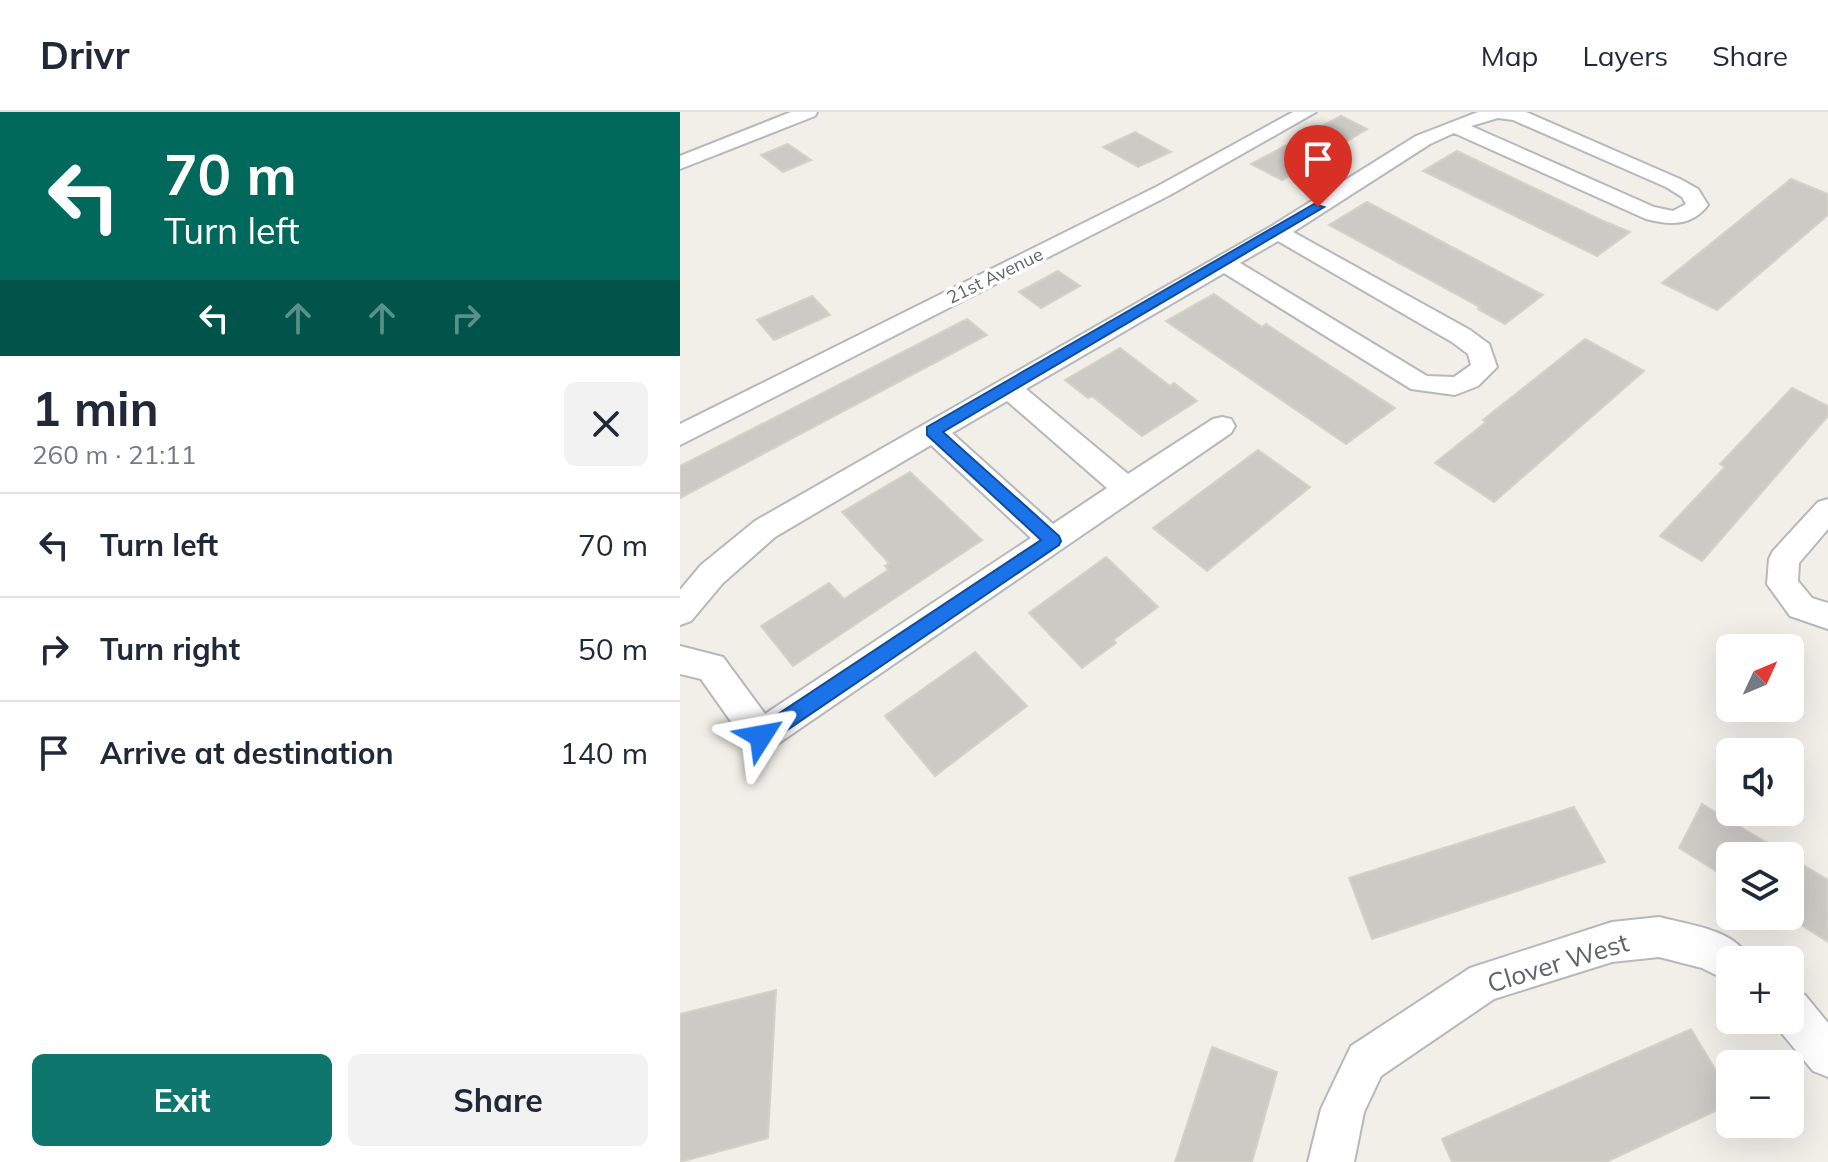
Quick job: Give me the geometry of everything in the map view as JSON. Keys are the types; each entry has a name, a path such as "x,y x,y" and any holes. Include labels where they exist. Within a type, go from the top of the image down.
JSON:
{"street":[{"path":"680,163 808,112"},
{"name":"21st Avenue","path":"680,435 1163,191 1307,112"},
{"path":"680,612 712,574 765,529 1278,232 1423,140 1453,126 1497,112 1517,115 1673,183 1691,193 1697,205 1688,215 1668,219 1646,212 1453,126"},
{"path":"1222,262 1420,383 1447,389 1471,381 1484,367 1480,350 1461,336 1278,232"},
{"path":"1007,387 1127,489"},
{"path":"680,660 711,667 761,736 1222,426"},
{"path":"933,431 1053,541"},
{"path":"1828,510 1784,559 1782,584 1801,607 1828,616"},
{"name":"Clover West","path":"1331,1162 1343,1109 1366,1061 1484,982 1612,942 1659,937 1716,954"},
{"path":"1804,1027 1828,1056"}],"building":[{"path":"1341,116 1367,129 1282,180 1251,164"},
{"path":"1135,132 1171,152 1138,167 1103,147"},
{"path":"788,144 811,160 783,172 761,155"},
{"path":"1457,151 1630,232 1597,256 1423,171"},
{"path":"1791,179 1828,194 1828,215 1717,310 1662,283"},
{"path":"1367,202 1543,295 1505,324 1478,309 1480,307 1329,225"},
{"path":"1058,271 1080,286 1041,308 1019,292"},
{"path":"1214,294 1395,408 1346,444 1166,321"},
{"path":"812,296 830,315 774,340 757,320"},
{"path":"967,319 987,335 680,498 680,466"},
{"path":"1585,339 1644,371 1494,502 1435,463 1486,422 1483,420"},
{"path":"1120,348 1170,386 1174,383 1197,401 1142,436 1092,396 1088,398 1065,380"},
{"path":"1792,388 1828,406 1828,416 1702,561 1660,536 1725,467 1720,464"},
{"path":"1258,450 1310,487 1207,571 1153,528"},
{"path":"910,472 982,540 793,666 761,626 829,583 844,599 888,570 885,566 889,563 842,512"},
{"path":"1106,557 1158,607 1113,640 1116,643 1082,668 1029,613"},
{"path":"975,652 1027,706 935,776 885,716"},
{"path":"1702,804 1716,812 1716,826 1739,826 1766,842 1716,842 1716,871 1679,848"},
{"path":"1574,807 1605,862 1372,939 1349,878"},
{"path":"1804,865 1828,880 1828,942 1804,927"},
{"path":"776,990 768,1138 680,1162 680,1014"},
{"path":"1691,1029 1716,1071 1716,1111 1606,1162 1452,1162 1442,1139"},
{"path":"1212,1047 1277,1072 1252,1162 1175,1162"}],"route":[{"path":"761,736 1053,541 933,431 1318,207"}]}
